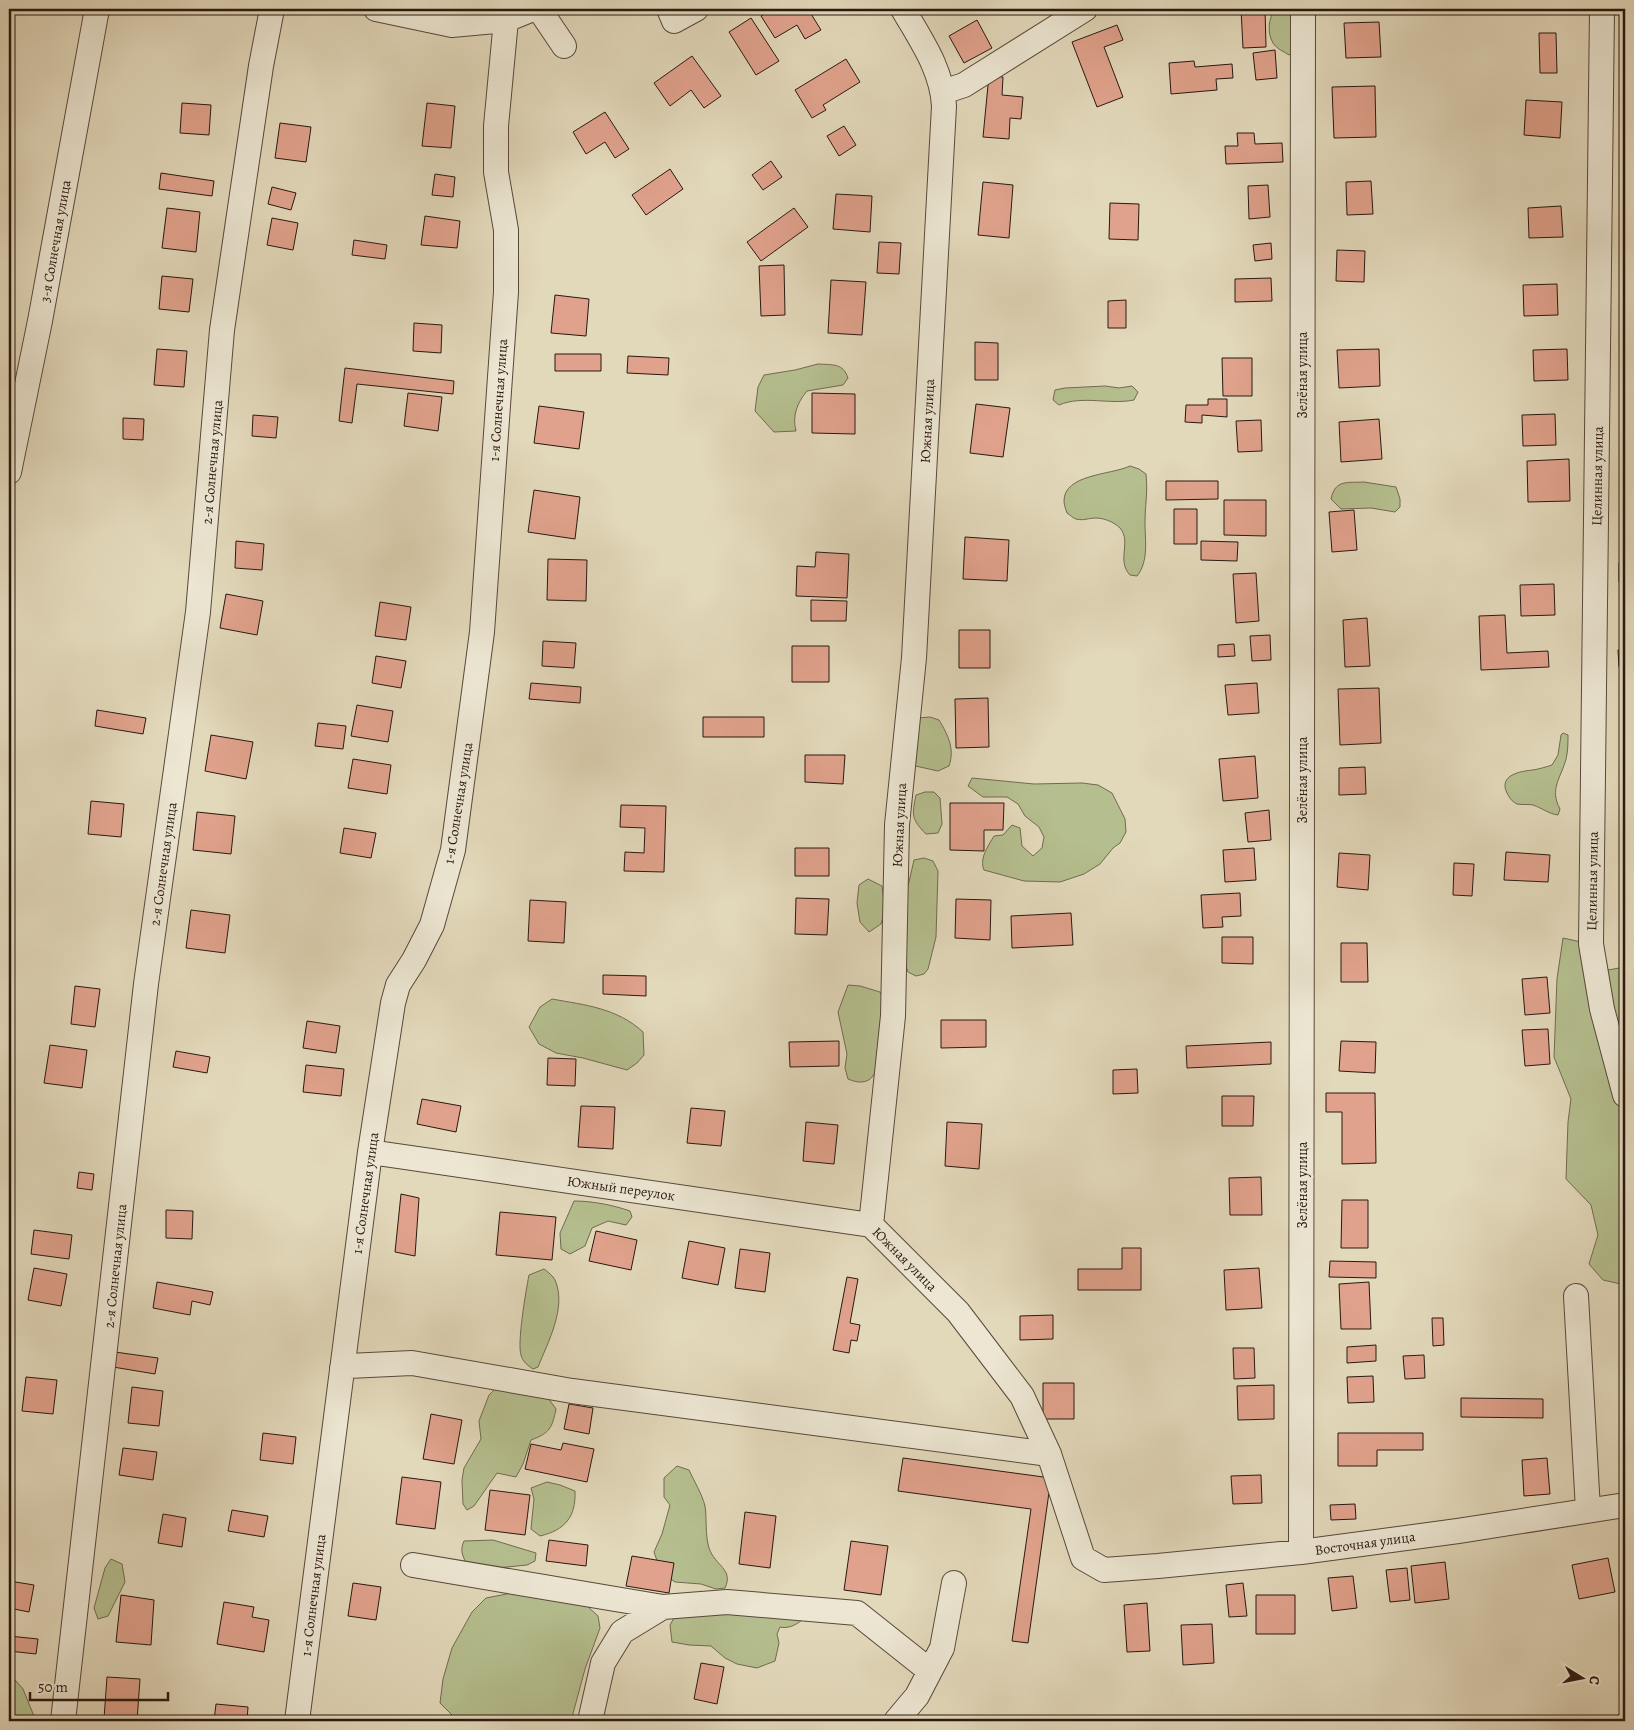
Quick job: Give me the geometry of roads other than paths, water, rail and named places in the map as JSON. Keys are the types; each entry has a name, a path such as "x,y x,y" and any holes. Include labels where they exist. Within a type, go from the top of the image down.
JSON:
{"street":[{"name":"3-я Солнечная улица","path":"9,472 40,321 98,9"},
{"name":"2-я Солнечная улица","path":"63,1721 146,984 198,612 222,330 260,66 272,9"},
{"path":"376,9 452,25 506,20 533,9"},
{"path":"539,9 564,46"},
{"path":"669,9 674,21 696,9"},
{"name":"Южная улица","path":"903,9 936,70 943,92 942,135 914,648 896,825 893,1016 871,1225 958,1312 1022,1396 1049,1454 1083,1558 1104,1570"},
{"path":"943,92 964,85 1085,9"},
{"name":"Зелёная улица","path":"1301,1552 1303,9"},
{"name":"Целинная улица","path":"1602,9 1591,944 1602,1009 1625,1095"},
{"name":"1-я Солнечная улица","path":"297,1721 370,1152 394,996 398,985 414,960 432,925 453,850 482,632 506,292 506,230 496,172 496,126 506,20"},
{"name":"Южный переулок","path":"370,1152 871,1225"},
{"path":"1576,1296 1588,1510"},
{"path":"342,1368 348,1366 412,1363 572,1391 1049,1454"},
{"name":"Восточная улица","path":"1104,1570 1301,1552 1625,1505"},
{"path":"413,1565 663,1607 727,1602 857,1614 930,1671"},
{"path":"896,1721 917,1696 942,1648 954,1583"},
{"path":"590,1721 603,1663 622,1632 663,1607"}]}
